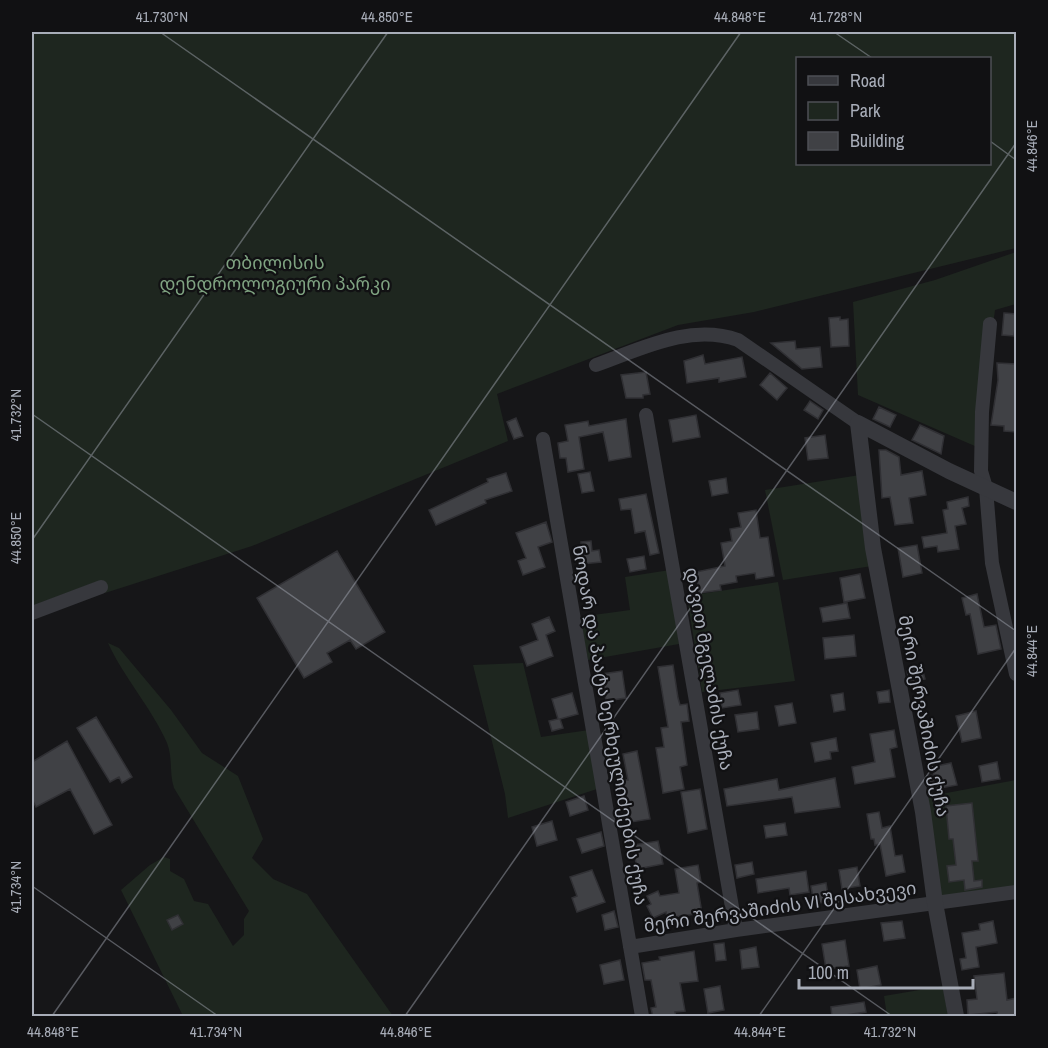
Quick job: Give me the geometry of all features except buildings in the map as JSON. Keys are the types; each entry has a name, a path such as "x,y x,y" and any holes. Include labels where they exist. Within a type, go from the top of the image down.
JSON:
{"street":[{"path":"990,324 981,471 986,488 992,563 1017,675"},
{"path":"596,365 676,337 719,333 738,340 858,423 1017,502"},
{"name":"დავით მგელაძის ქუჩა","path":"646,415 736,930"},
{"name":"მერი შერვაშიძის ქუჩა","path":"858,423 873,548 923,812 935,903 956,1017"},
{"name":"ნოდარ და პაატა ხერხეულიძეების ქუჩა","path":"543,439 642,1017"},
{"path":"32,613 101,587"},
{"name":"მერი შერვაშიძის VI შესახვევი","path":"630,947 736,930 1017,892"}],"green space":[{"name":"თბილისის დენდროლოგიური პარკი","path":"32,32 1016,32 1016,248 754,312 678,325 497,394 508,441 252,546 105,593 96,582 32,606"},
{"path":"1016,252 1016,304 995,310 977,447 858,395 853,302 935,280"},
{"path":"860,475 872,566 783,580 765,490"},
{"path":"670,570 679,644 588,660 579,617 630,610 625,577"},
{"path":"778,582 795,681 702,692 687,596"},
{"path":"108,643 119,648 171,710 202,753 238,776 263,839 252,858 273,879 307,894 393,1016 183,1016 121,890 150,865 164,857 170,859 170,871 184,879 194,901 208,904 233,946 244,935 244,919 249,911 174,788 167,743"},
{"path":"523,663 541,737 589,730 597,789 508,818 505,794 473,665"},
{"path":"1016,780 1016,887 938,897 925,797"},
{"path":"943,986 948,1016 887,1016 884,996"}]}
